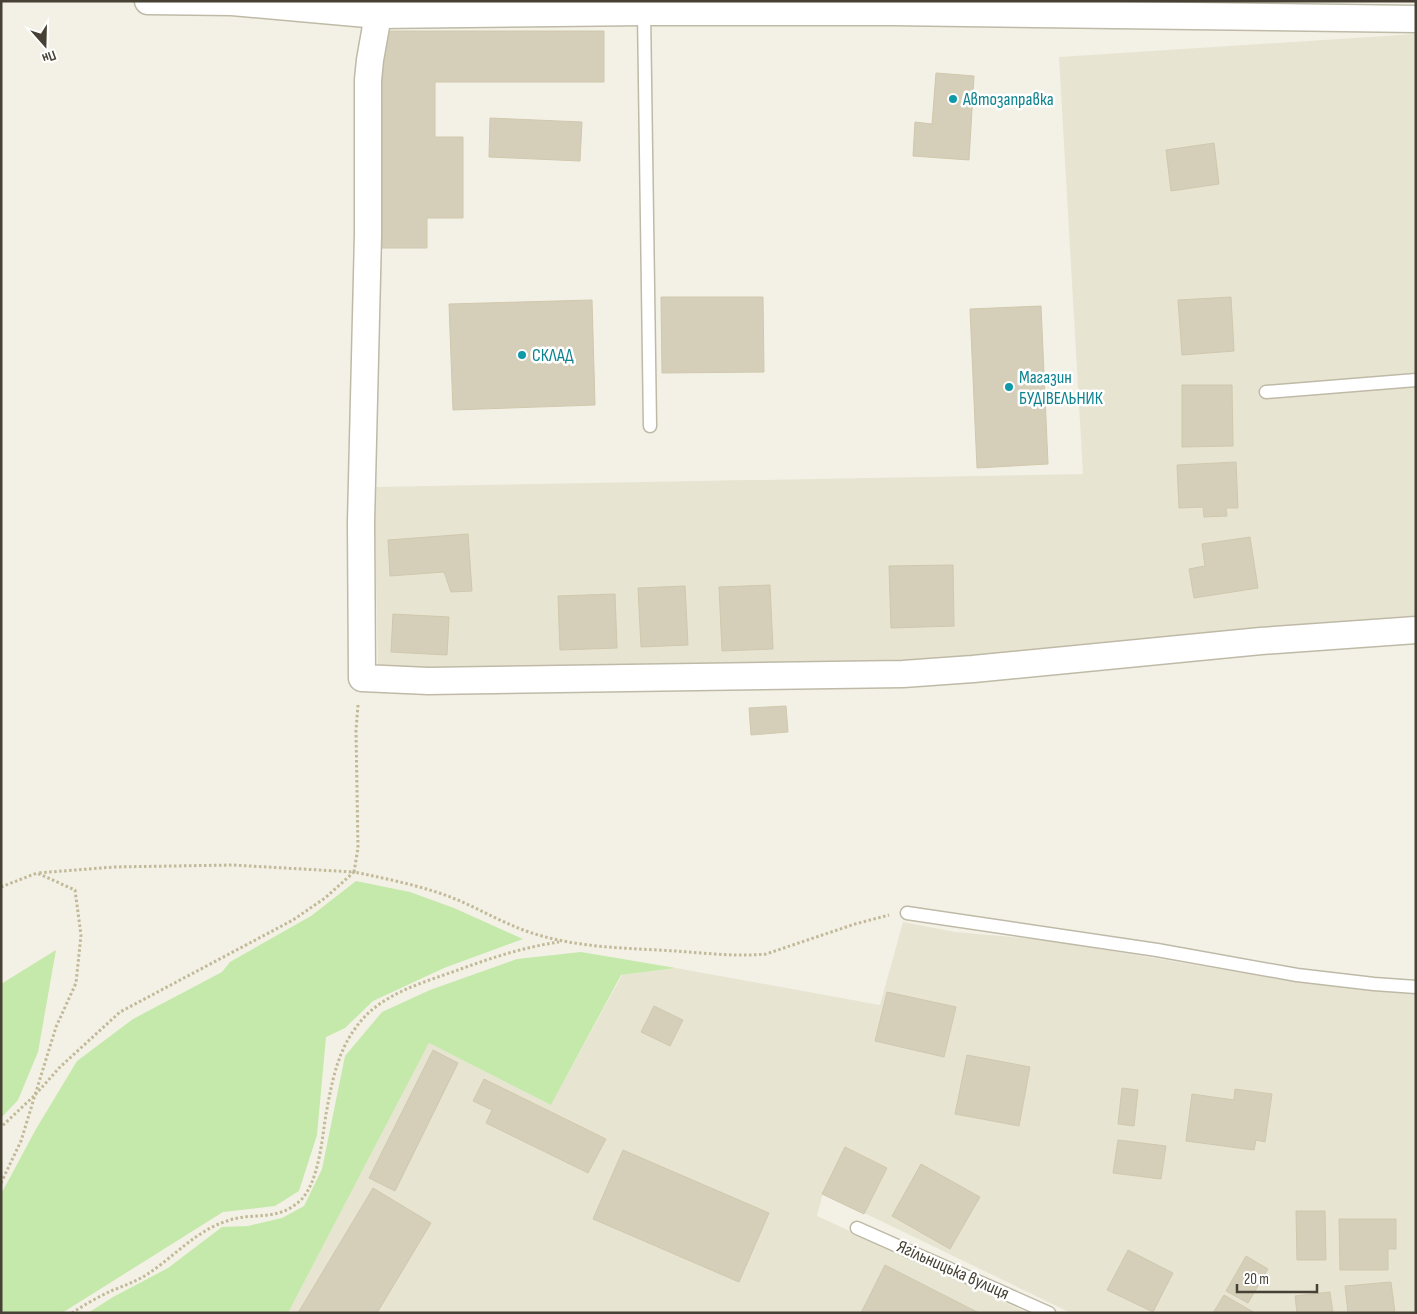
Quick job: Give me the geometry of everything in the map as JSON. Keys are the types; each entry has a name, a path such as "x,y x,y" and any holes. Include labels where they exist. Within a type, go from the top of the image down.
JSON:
{"street":[{"path":"148,1 232,2 378,14 892,12 1416,19"},
{"path":"378,14 368,80 368,235 361,522 362,678 428,681 903,674 1261,641 1416,630"}],"lane":[{"path":"644,12 650,426"},
{"path":"1266,392 1416,380"},
{"path":"907,913 1157,950 1297,975 1416,987"},
{"name":"Ягільницька вулиця","path":"857,1228 1049,1313"}],"path":[{"path":"1,1127 35,1095 60,1066 120,1012 293,920 325,898 354,872 358,840 356,730 362,678"},
{"path":"1,887 37,873 114,867 232,865 354,872 443,894 528,932 562,941 727,955 756,955 774,951 863,922 907,913"},
{"path":"1,1183 21,1141 56,1027 76,983 81,935 75,890 37,873"},
{"path":"72,1313 93,1300 146,1275 214,1225 232,1219 273,1216 293,1207 303,1197 311,1182 318,1160 337,1062 346,1042 357,1025 381,1003 396,994 434,978 509,952 562,941"}],"shaded area":[{"path":"1416,34 1416,616 1231,630 954,660 701,666 378,668 374,487 1083,474 1059,57"},
{"path":"903,922 955,932 1045,940 1292,981 1416,992 1416,1313 1071,1313 823,1193 817,1216 1028,1313 288,1313 429,1043 551,1105 622,975 676,968 880,1005"}],"green space":[{"path":"356,881 410,892 454,908 523,939 444,968 373,1001 345,1028 326,1037 317,1135 299,1191 275,1206 223,1212 62,1313 1,1313 1,1194 36,1129 77,1061 133,1019 222,972 230,962 311,916"},
{"path":"56,950 38,1052 18,1100 1,1118 1,984"},
{"path":"581,952 676,968 621,975 551,1105 429,1043 288,1313 88,1313 113,1297 168,1268 222,1227 248,1226 282,1218 304,1206 322,1169 345,1056 382,1012 430,990 517,959"}],"building":[{"path":"383,31 604,31 604,82 435,82 435,137 463,137 463,218 427,218 427,248 382,248"},
{"name":"Автозаправка","path":"936,73 974,76 969,160 913,156 915,122 932,124"},
{"path":"490,118 582,122 580,161 489,157"},
{"path":"1214,143 1219,184 1171,191 1166,150"},
{"path":"661,297 763,297 764,372 662,373"},
{"path":"1231,297 1234,351 1182,355 1178,300"},
{"name":"СКЛАД","path":"592,300 595,405 453,410 449,304"},
{"name":"Магазин БУДІВЕЛЬНИК","path":"1041,306 1048,464 977,468 970,309"},
{"path":"1182,385 1232,385 1233,446 1182,447"},
{"path":"1236,462 1238,508 1226,508 1227,516 1204,517 1203,507 1179,508 1177,465"},
{"path":"468,534 472,591 451,592 444,572 390,576 388,540"},
{"path":"1250,537 1258,588 1194,598 1189,569 1205,566 1202,544"},
{"path":"953,565 954,626 891,628 889,566"},
{"path":"770,585 773,649 722,651 719,587"},
{"path":"685,586 688,645 641,647 638,588"},
{"path":"615,594 617,648 560,650 558,596"},
{"path":"393,614 449,617 447,655 391,652"},
{"path":"786,706 788,732 751,735 749,708"},
{"path":"887,992 956,1007 944,1057 875,1041"},
{"path":"654,1006 683,1020 670,1046 641,1032"},
{"path":"433,1050 458,1063 395,1191 369,1178"},
{"path":"967,1055 1030,1067 1019,1126 955,1114"},
{"path":"484,1079 606,1139 588,1173 486,1123 492,1110 473,1101"},
{"path":"1122,1088 1138,1090 1134,1126 1118,1124"},
{"path":"1235,1089 1272,1094 1265,1142 1256,1140 1254,1150 1186,1141 1192,1094 1234,1100"},
{"path":"1118,1140 1166,1146 1161,1179 1113,1173"},
{"path":"845,1147 887,1168 864,1214 822,1194"},
{"path":"623,1150 769,1213 739,1282 593,1219"},
{"path":"921,1164 980,1197 950,1249 892,1216"},
{"path":"373,1188 431,1223 377,1313 298,1313"},
{"path":"1296,1211 1325,1211 1326,1260 1297,1260"},
{"path":"1339,1219 1396,1219 1396,1249 1388,1249 1388,1270 1340,1270"},
{"path":"1128,1250 1173,1273 1153,1312 1107,1290"},
{"path":"1246,1256 1268,1269 1248,1303 1226,1291"},
{"path":"885,1265 979,1313 861,1313"},
{"path":"1391,1282 1395,1313 1348,1313 1345,1286"},
{"path":"1330,1292 1333,1313 1297,1313 1295,1296"},
{"path":"1224,1295 1255,1313 1213,1313"}],"place":[{"name":"Автозаправка","path":"953,99"},
{"name":"СКЛАД","path":"522,355"},
{"name":"Магазин БУДІВЕЛЬНИК","path":"1009,387"}]}
